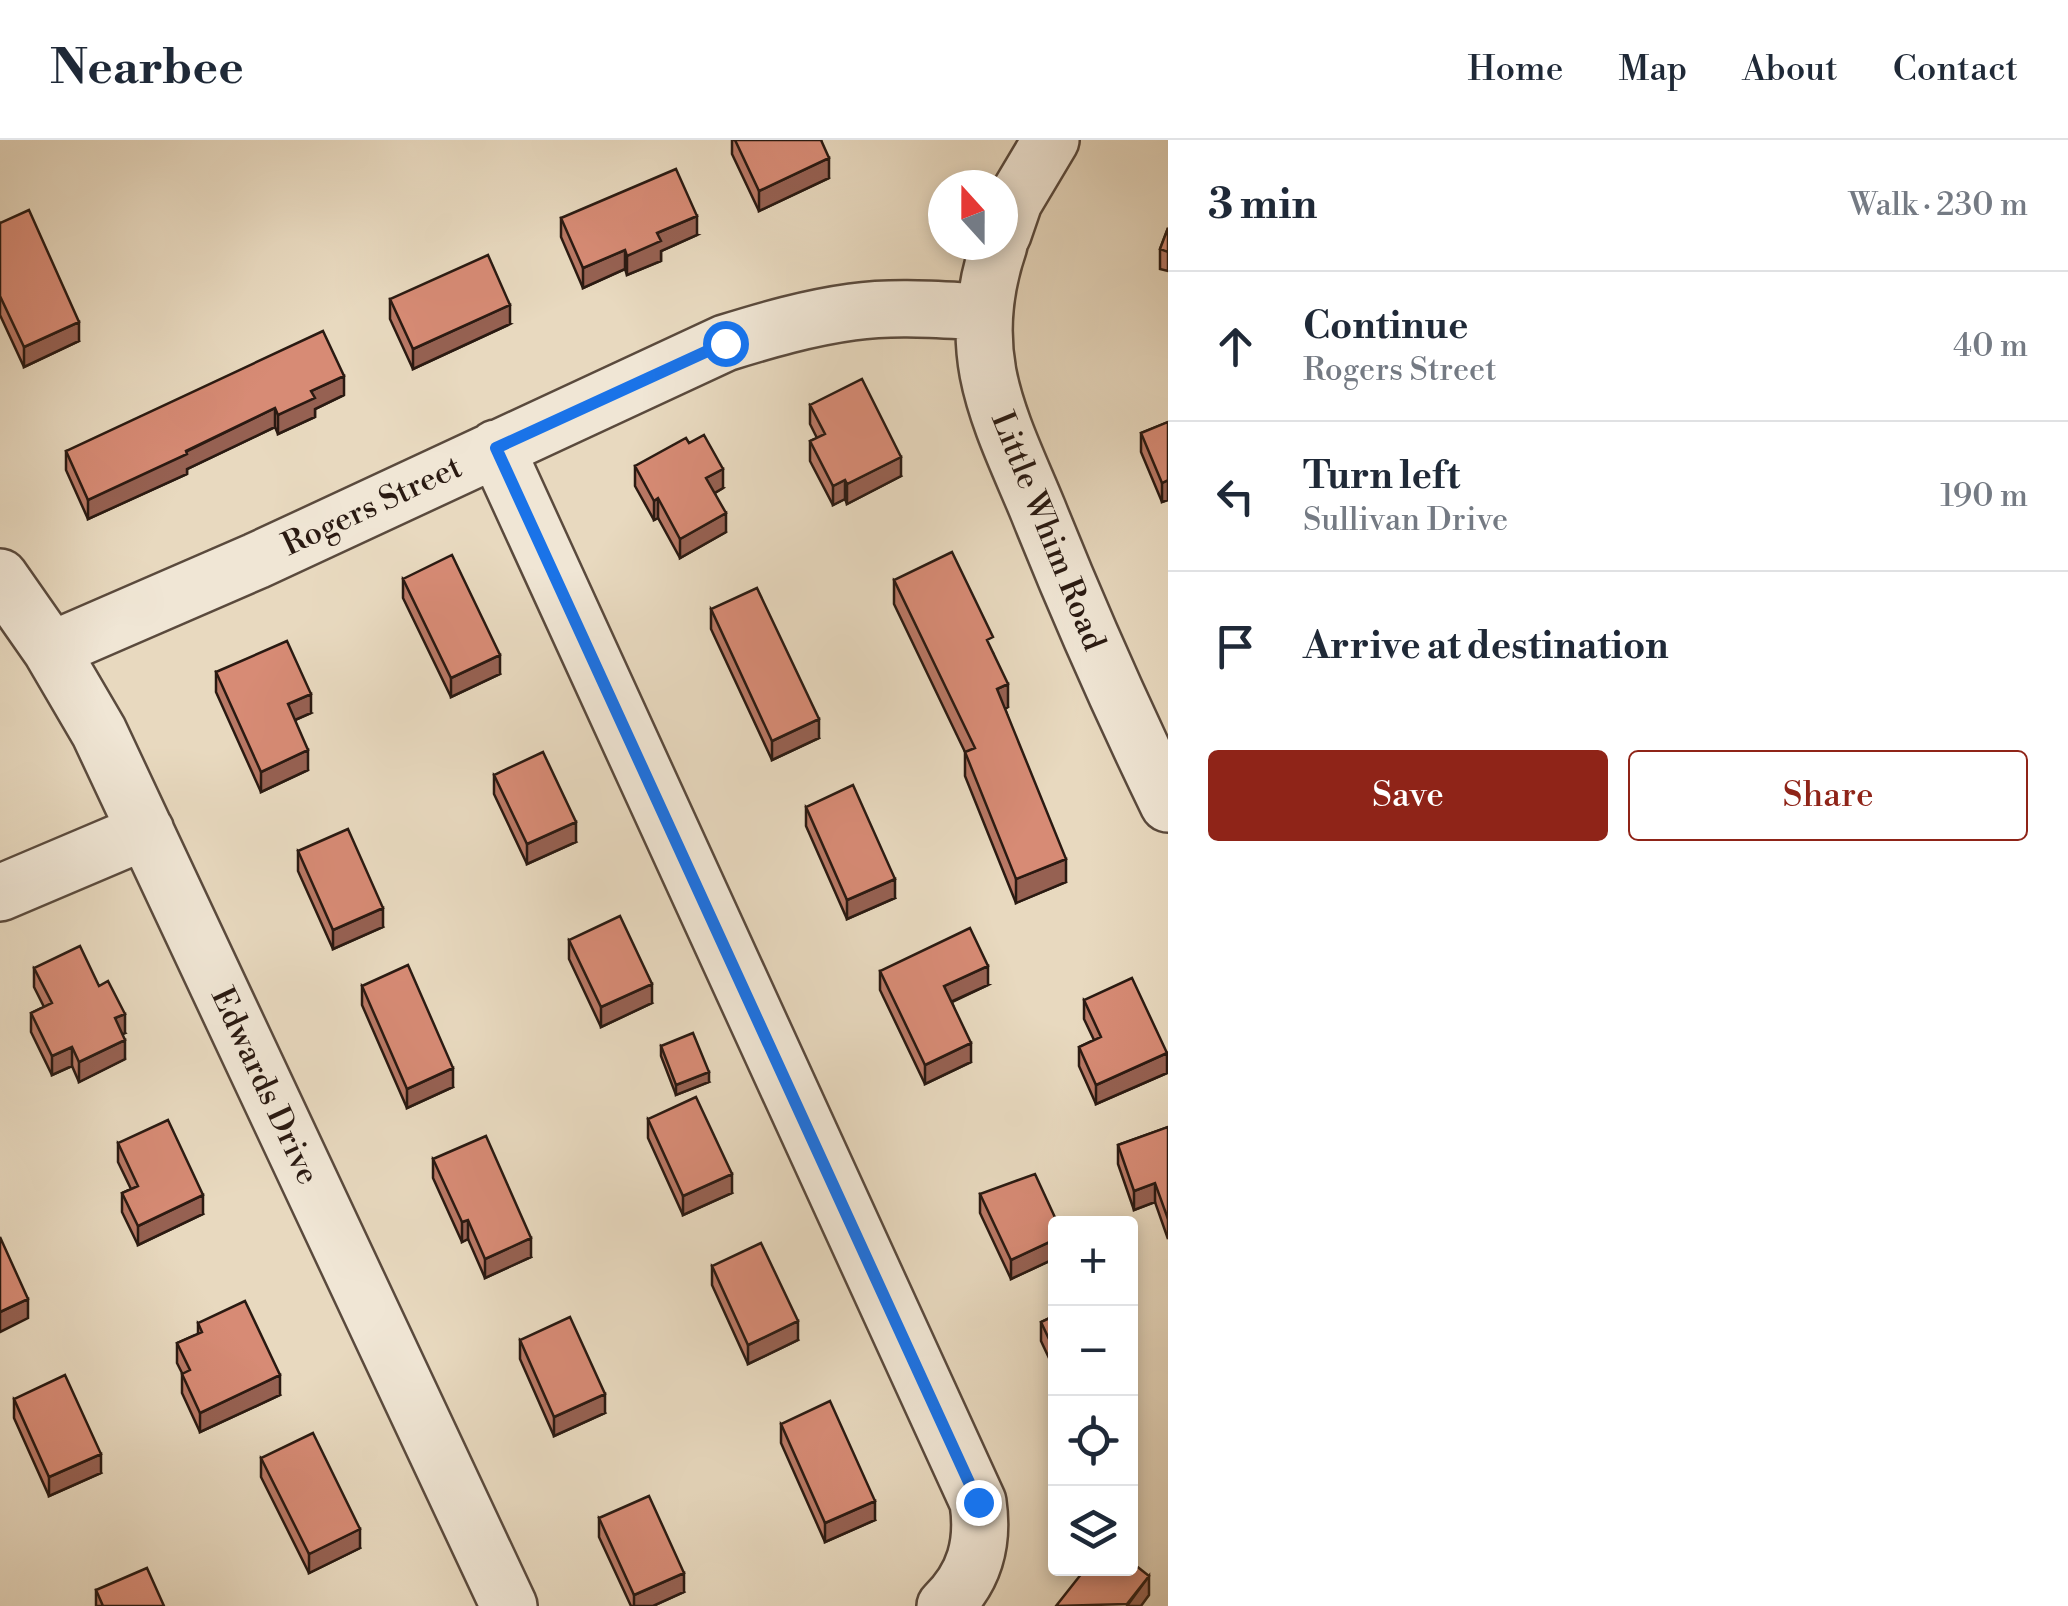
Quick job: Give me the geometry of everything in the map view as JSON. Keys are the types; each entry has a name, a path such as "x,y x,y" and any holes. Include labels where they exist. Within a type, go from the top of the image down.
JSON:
{"street":[{"path":"1018,195 1051,140"},
{"name":"Little Whim Road","path":"994,260 984,312 988,373 1002,422 1100,665 1168,804"},
{"name":"Rogers Street","path":"51,650 256,560 725,343 796,322 890,309 984,312"},
{"path":"496,448 978,1502 982,1526 978,1557 961,1590 945,1606"},
{"name":"Edwards Drive","path":"0,577 51,650 99,732 510,1606"},
{"path":"0,893 146,830"}],"building":[{"path":"735,140 821,140 829,158 759,191"},
{"path":"676,169 697,216 657,233 661,241 627,256 625,250 583,268 561,218"},
{"path":"29,210 79,322 24,347 0,296 0,223"},
{"path":"1168,228 1168,252 1160,249"},
{"path":"488,255 510,305 413,349 390,299"},
{"path":"323,331 344,376 311,391 315,398 278,415 275,408 88,500 66,451"},
{"path":"862,379 901,457 847,484 845,480 833,486 810,441 825,434 810,405"},
{"path":"1168,422 1168,480 1162,483 1141,433"},
{"path":"704,435 723,469 706,478 726,513 680,539 635,466 686,438 689,443"},
{"path":"952,552 993,637 987,640 1008,684 997,689 1066,859 1016,879 965,752 975,748 894,580"},
{"path":"452,555 500,655 451,678 403,579"},
{"path":"757,588 819,719 772,741 711,609"},
{"path":"287,641 311,694 288,704 308,750 261,772 216,672"},
{"path":"543,752 576,822 527,844 494,775"},
{"path":"853,785 895,879 847,900 806,807"},
{"path":"348,829 383,908 333,930 298,851"},
{"path":"620,916 652,984 601,1007 569,940"},
{"path":"970,928 988,966 944,986 971,1043 925,1065 880,971"},
{"path":"80,946 99,986 108,981 125,1014 115,1018 125,1040 79,1062 72,1047 52,1056 31,1013 52,1003 34,968"},
{"path":"408,965 453,1068 407,1089 362,986"},
{"path":"1132,978 1167,1053 1096,1085 1079,1047 1101,1037 1084,1000"},
{"path":"693,1033 709,1072 676,1085 661,1046"},
{"path":"696,1097 732,1174 683,1196 648,1119"},
{"path":"168,1120 203,1195 138,1226 122,1193 138,1186 118,1143"},
{"path":"1168,1127 1168,1219 1155,1183 1134,1191 1118,1145"},
{"path":"486,1136 531,1238 485,1259 468,1220 462,1222 433,1159"},
{"path":"1035,1174 1054,1216 1048,1216 1048,1243 1011,1260 980,1194"},
{"path":"0,1237 28,1299 0,1312"},
{"path":"761,1243 798,1321 748,1345 712,1266"},
{"path":"245,1301 280,1375 200,1413 182,1374 190,1370 177,1343 202,1332 198,1323"},
{"path":"570,1317 605,1394 554,1417 520,1340"},
{"path":"1048,1319 1048,1337 1041,1322"},
{"path":"65,1375 101,1454 49,1477 14,1399"},
{"path":"830,1401 875,1501 825,1523 781,1424"},
{"path":"313,1433 360,1529 309,1554 261,1458"},
{"path":"649,1496 684,1573 634,1595 599,1518"},
{"path":"1138,1567 1149,1576 1127,1604 1056,1606 1080,1576 1138,1576"},
{"path":"147,1568 164,1606 103,1606 96,1590"}],"route":[{"path":"725,343 496,448 978,1502"}]}
